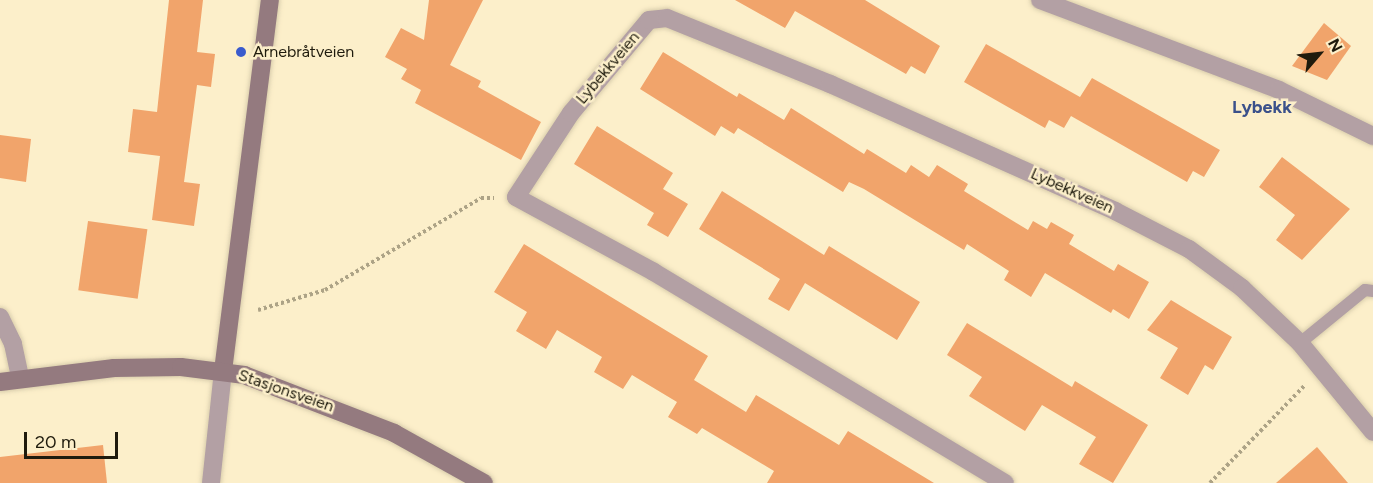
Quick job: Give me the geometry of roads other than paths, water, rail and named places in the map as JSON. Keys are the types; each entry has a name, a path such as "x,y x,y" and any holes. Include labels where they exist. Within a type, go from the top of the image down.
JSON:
{"street":[{"path":"211,483 270,0"},
{"path":"1040,0 1279,90 1373,136"},
{"name":"Lybekkveien","path":"1005,483 654,272 516,197 609,64 649,20 667,18 1115,211 1215,267 1300,343 1373,432"},
{"path":"0,316 13,344 20,378"},
{"name":"Stasjonsveien","path":"0,382 114,368 223,371 276,384 361,418 484,483"}],"lane":[{"path":"1300,343 1365,290 1373,291"}],"place":[{"name":"Arnebråtveien","path":"241,52"}],"district":[{"name":"Lybekk","path":"1262,107"}]}
